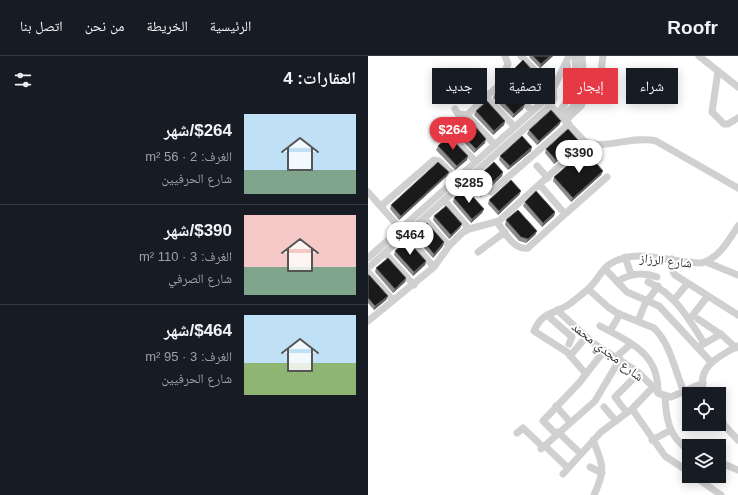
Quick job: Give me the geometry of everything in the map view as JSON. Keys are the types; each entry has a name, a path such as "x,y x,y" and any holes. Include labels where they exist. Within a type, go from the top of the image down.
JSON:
{"street":[{"path":"505,56 508,64"},
{"path":"507,68 508,64 518,56"},
{"path":"521,56 533,68"},
{"path":"491,192 563,119 573,106 577,98 575,56"},
{"path":"563,119 581,106 585,97 582,56"},
{"path":"601,68 603,56"},
{"path":"699,56 738,87"},
{"path":"555,85 568,58"},
{"path":"563,119 569,94 568,58"},
{"path":"718,71 712,112 724,124 738,118"},
{"path":"495,88 487,98 515,127"},
{"path":"467,115 480,104"},
{"path":"526,104 532,111"},
{"path":"368,268 385,253 403,232 457,179 540,104"},
{"path":"368,258 424,218 551,105 586,142 595,145 642,138 656,141 738,188"},
{"path":"455,108 458,114 467,115 495,145"},
{"path":"451,136 476,162"},
{"path":"370,316 414,284 434,267 457,237 469,229 496,222 548,178 586,142"},
{"path":"381,206 434,160 439,161 457,179"},
{"path":"538,166 548,178"},
{"path":"496,222 516,246 525,248 566,214 606,177"},
{"path":"540,185 566,214"},
{"path":"368,192 434,267"},
{"path":"444,200 469,229"},
{"path":"424,218 449,246"},
{"name":"شارع الرزاز","path":"570,356 534,331 541,319 568,305 588,289 608,265 625,257 656,257 696,264 706,262 720,251 738,226"},
{"path":"478,252 505,232"},
{"path":"385,253 414,284"},
{"path":"625,257 631,274"},
{"path":"672,259 674,274 707,297 738,315"},
{"path":"706,262 738,275"},
{"path":"605,269 627,292 662,308 711,362"},
{"path":"368,272 393,300"},
{"path":"617,282 631,274 640,273 657,277"},
{"path":"648,282 658,286 674,300 704,344"},
{"path":"674,300 687,284"},
{"path":"638,321 647,300 658,286"},
{"path":"588,289 608,307 620,314 654,328 659,333 670,353 682,389"},
{"path":"689,320 707,297"},
{"name":"شارع مجدي محمد","path":"557,310 586,337 604,351 618,358 639,373 658,393 665,397"},
{"path":"610,331 620,314"},
{"path":"547,315 572,337 569,344"},
{"path":"698,319 721,334 737,347 711,362 704,371 702,383 703,387"},
{"path":"600,326 631,344 648,357 652,363 658,380 658,393"},
{"path":"697,348 721,334"},
{"path":"586,337 570,356 586,374"},
{"path":"543,447 557,433 595,401 618,358 631,344"},
{"path":"581,454 542,421 586,374 604,351"},
{"path":"639,373 615,397 630,411 665,456 682,467"},
{"path":"694,387 702,383"},
{"path":"563,474 601,432 630,411 652,387"},
{"path":"682,392 671,397 665,397 666,414 671,430 682,446"},
{"path":"556,406 570,422"},
{"path":"604,407 616,421"},
{"path":"726,427 738,440"},
{"path":"518,433 523,428 568,468"},
{"path":"652,440 671,430"},
{"path":"593,440 602,464 602,473 594,495"},
{"path":"726,465 738,470"},
{"path":"590,467 602,473"},
{"path":"704,483 721,495"}],"building":[{"path":"533,56 550,56 541,64"},
{"path":"523,60 530,68 515,68"},
{"path":"487,101 505,121 494,131 476,111 484,104 487,104"},
{"path":"505,104 525,104 514,114"},
{"path":"551,110 561,121 539,141 529,130"},
{"path":"468,118 486,139 476,149 456,129"},
{"path":"568,129 578,140 556,160 546,149"},
{"path":"449,136 468,156 457,166 438,146"},
{"path":"522,136 532,147 510,166 500,156"},
{"path":"585,150 603,171 573,198 554,177"},
{"path":"438,162 449,172 401,216 391,205"},
{"path":"494,162 503,172 482,193 472,182"},
{"path":"511,180 521,191 499,211 489,200"},
{"path":"465,188 484,209 472,219 454,198"},
{"path":"536,191 555,212 543,223 525,202"},
{"path":"446,206 462,224 451,235 434,216"},
{"path":"518,210 537,231 528,239 521,237 506,220"},
{"path":"427,223 444,242 434,254 416,233"},
{"path":"407,240 426,261 414,272 395,251"},
{"path":"388,258 406,278 395,289 376,268"},
{"path":"368,275 388,296 375,306 368,298"}]}
